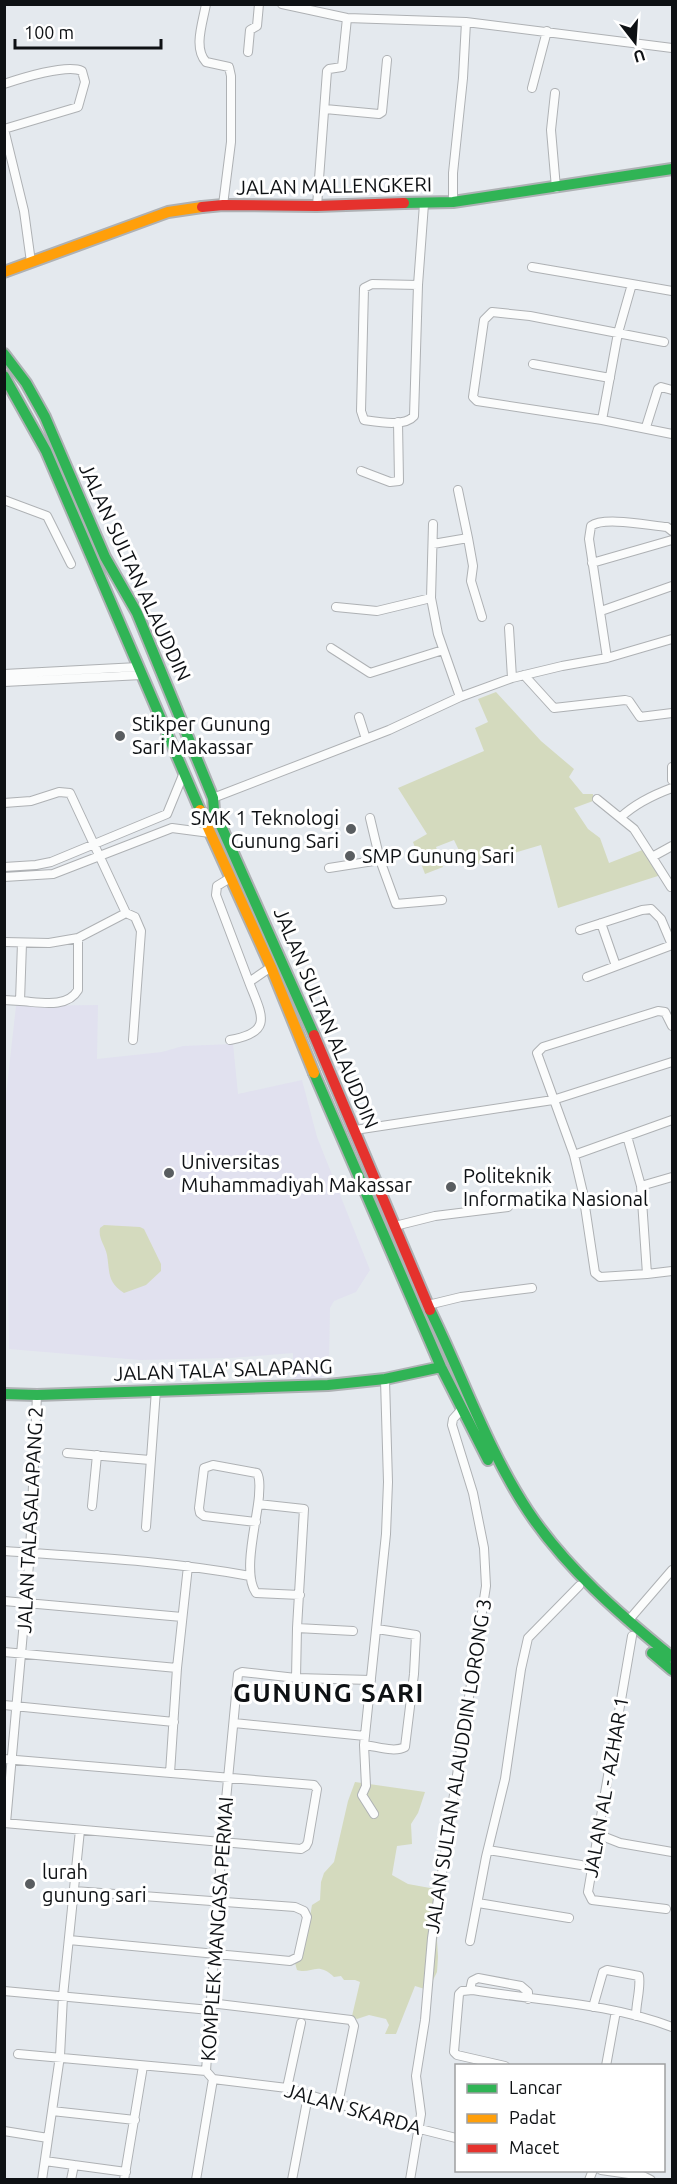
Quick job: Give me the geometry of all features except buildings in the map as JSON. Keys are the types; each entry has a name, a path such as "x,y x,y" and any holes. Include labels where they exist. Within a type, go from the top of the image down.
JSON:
{"main road":[{"name":"JALAN MALLENGKERI","path":"4,272 168,212 223,205 317,206 453,202 672,169"},
{"name":"JALAN SULTAN ALAUDDIN","path":"4,354 26,383 45,417 105,557 137,613 213,798 213,810 355,1130 428,1305 452,1354 494,1462 527,1526 579,1586 672,1670"},
{"name":"JALAN SULTAN ALAUDDIN","path":"4,376 46,451 461,1410 494,1462 554,1546 628,1621 672,1657"},
{"path":"94,561 105,557"},
{"path":"310,1064 322,1058"},
{"name":"JALAN TALA' SALAPANG","path":"4,1394 311,1387 411,1376 441,1367"}],"street":[{"path":"207,4 199,44 200,53 206,62 229,67 231,76 231,142 223,205"},
{"path":"248,52 250,30 257,26 259,4"},
{"path":"282,4 347,18 466,21 672,48"},
{"path":"317,206 327,71 331,68 342,67 347,18"},
{"path":"453,202 453,172 463,78 466,21"},
{"path":"532,88 547,31"},
{"path":"325,109 380,114 387,60"},
{"path":"4,84 42,72 72,69 82,71 85,82 78,107 4,129 24,211 31,262"},
{"path":"555,93 551,130 556,188"},
{"path":"417,285 372,284 363,290 362,416 366,421 411,420 415,413 417,285 424,204"},
{"path":"532,267 672,291"},
{"path":"602,420 618,333 632,284"},
{"path":"664,342 500,311 490,313 484,320 473,394 475,400 602,420 672,434"},
{"path":"533,364 610,378"},
{"path":"646,428 658,389 661,387 672,390"},
{"path":"361,471 390,482 399,481 398,422"},
{"path":"458,490 473,566 471,581 482,617"},
{"path":"4,500 47,516 71,564"},
{"path":"607,658 592,562 589,533 591,526 594,523 625,523 668,527 672,531"},
{"path":"433,524 431,598 438,634 460,697"},
{"path":"433,544 468,538"},
{"path":"592,562 672,540"},
{"path":"601,611 672,586"},
{"path":"336,607 377,610 431,598"},
{"path":"509,628 512,678"},
{"path":"213,798 366,739 460,697 512,678 607,658 672,639"},
{"path":"331,648 370,673 443,650"},
{"path":"4,682 141,671"},
{"path":"4,674 58,676"},
{"path":"524,675 554,708 628,700 640,717 672,713"},
{"path":"359,717 366,739"},
{"path":"672,767 672,780"},
{"path":"172,828 167,814 184,774"},
{"path":"621,818 634,806 672,788"},
{"path":"4,803 31,801 59,792 70,793 126,913 135,917 141,931 134,1040"},
{"path":"597,799 638,834 671,887"},
{"path":"4,867 36,866 51,862 167,814"},
{"path":"370,818 380,860 396,904 442,900"},
{"path":"4,877 53,874 172,828 210,833"},
{"path":"652,857 672,846"},
{"path":"328,868 380,860"},
{"path":"230,878 218,885 216,895 261,1016 260,1024 248,1037 230,1040"},
{"path":"580,930 651,909 661,919 672,945 587,977"},
{"path":"4,942 49,943 78,938 126,913"},
{"path":"601,924 616,966"},
{"path":"4,1000 64,1001 76,994 78,990 78,938"},
{"path":"20,1001 22,943"},
{"path":"249,982 271,967"},
{"path":"672,1026 665,1012 658,1011 540,1049 537,1056 574,1155 584,1193 595,1273 600,1277 672,1272"},
{"path":"355,1130 553,1100 672,1062"},
{"path":"574,1155 672,1120"},
{"path":"627,1136 641,1186 647,1274"},
{"path":"641,1186 672,1176"},
{"path":"395,1226 435,1216 508,1207"},
{"path":"428,1305 461,1297 531,1288"},
{"path":"374,1814 362,1795 366,1786 364,1744 387,1511 385,1380"},
{"path":"146,1527 156,1390"},
{"name":"JALAN TALASALAPANG 2","path":"5,1823 8,1759 18,1706 30,1553 37,1395"},
{"name":"JALAN SULTAN ALAUDDIN LORONG 3","path":"410,2180 422,2114 416,2076 425,2020 432,1938 486,1586 484,1548 473,1493 452,1425 453,1419 461,1410"},
{"path":"68,1453 150,1460"},
{"path":"92,1506 98,1455"},
{"path":"256,1522 204,1516 200,1513 204,1468 213,1465 257,1473 260,1477 258,1504 256,1522 249,1576 256,1593 300,1595"},
{"path":"258,1504 304,1509 296,1678 371,1680"},
{"path":"4,1551 126,1559 249,1576"},
{"path":"170,1773 177,1668 188,1566"},
{"path":"628,1621 672,1570"},
{"path":"470,1941 488,1850 506,1779 527,1640 579,1586"},
{"path":"4,1601 182,1617"},
{"path":"297,1628 353,1631"},
{"path":"364,1744 393,1749 405,1747 414,1674 416,1635 377,1629"},
{"name":"JALAN AL - AZHAR 1","path":"632,1636 588,1892 592,1900 666,1910"},
{"path":"4,1652 177,1668"},
{"name":"KOMPLEK MANGASA PERMAI","path":"213,2079 206,2071 210,2006 222,1842 239,1673 296,1678"},
{"path":"4,1705 174,1722"},
{"path":"234,1723 365,1736"},
{"path":"5,1823 301,1849 308,1842 317,1789 314,1785 8,1759"},
{"path":"42,2180 60,2056 63,1996 80,1830"},
{"path":"597,1834 620,1843 672,1852"},
{"path":"488,1850 581,1865"},
{"path":"69,1940 292,1961 298,1957 307,1917 301,1909 295,1908 74,1891"},
{"path":"478,1903 570,1918"},
{"path":"593,2007 603,1972 633,1974 639,1976 640,1981 636,2016"},
{"path":"470,1990 472,1981 478,1978 521,1986 528,1992 528,1999"},
{"path":"496,2064 457,2055 454,2052 459,1994 462,1991 470,1990 593,2007 636,2016 672,2027"},
{"path":"4,1991 210,2006 351,2020 354,2026 338,2104"},
{"path":"606,2064 616,2011"},
{"path":"287,2088 301,2023"},
{"path":"18,2054 206,2071"},
{"path":"45,2161 125,2176 143,2066"},
{"path":"196,2180 213,2079"},
{"name":"JALAN SKARDA","path":"213,2079 287,2088 455,2138"},
{"path":"292,2180 308,2096"},
{"path":"52,2111 135,2120"},
{"path":"4,2131 48,2138"},
{"path":"71,2180 74,2165"},
{"path":"615,2172 643,2176 651,2180"}],"shaded area":[{"name":"Universitas Muhammadiyah Makassar","path":"98,1005 97,1059 162,1052 183,1046 233,1044 238,1094 302,1080 317,1137 370,1270 356,1292 334,1301 330,1308 329,1361 321,1362 322,1379 293,1380 293,1353 231,1358 140,1360 9,1349 5,1104 16,1006"}],"green space":[{"path":"496,692 541,741 574,769 569,777 583,794 593,794 593,801 574,808 588,829 600,838 609,863 645,849 661,875 558,908 541,845 467,867 454,840 436,847 443,867 425,874 413,842 427,834 398,788 484,751 475,728 488,722 478,699"},
{"path":"104,1225 144,1229 161,1264 161,1271 146,1285 124,1293 119,1289 110,1277 107,1255 100,1235 100,1228"},
{"path":"355,1782 425,1792 418,1813 411,1824 412,1844 397,1846 392,1875 408,1884 441,1890 443,1900 437,1940 437,1972 428,1990 415,1986 396,2034 385,2034 389,2025 386,2019 369,2015 357,2019 352,2016 360,1982 344,1980 341,1976 334,1977 323,1969 297,1970 295,1963 305,1945 312,1905 320,1900 324,1873 334,1862 348,1801"}],"traffic: fast":[{"path":"404,203 453,202 672,169"},
{"path":"4,354 26,383 45,417 105,557 137,613 213,798 214,810 314,1035"},
{"path":"4,376 46,451 200,810"},
{"path":"314,1073 441,1367 488,1460"},
{"path":"430,1310 500,1463 528,1511 576,1571 632,1624 672,1657"},
{"path":"4,1394 37,1395 328,1385 385,1379 441,1367"},
{"path":"652,1653 672,1670"}],"traffic: slow":[{"path":"4,272 168,212 202,207"},
{"path":"200,810 271,967 314,1073"}],"traffic: jam":[{"path":"202,207 404,203"},
{"path":"314,1035 430,1310"}],"place":[{"name":"Stikper Gunung Sari Makassar","path":"120,736"},
{"name":"SMK 1 Teknologi Gunung Sari","path":"351,829"},
{"name":"SMP Gunung Sari","path":"350,856"},
{"name":"Universitas Muhammadiyah Makassar","path":"169,1173"},
{"name":"Politeknik Informatika Nasional","path":"451,1187"},
{"name":"lurah gunung sari","path":"30,1884"}],"district":[{"name":"GUNUNG SARI","path":"329,1693"}]}
